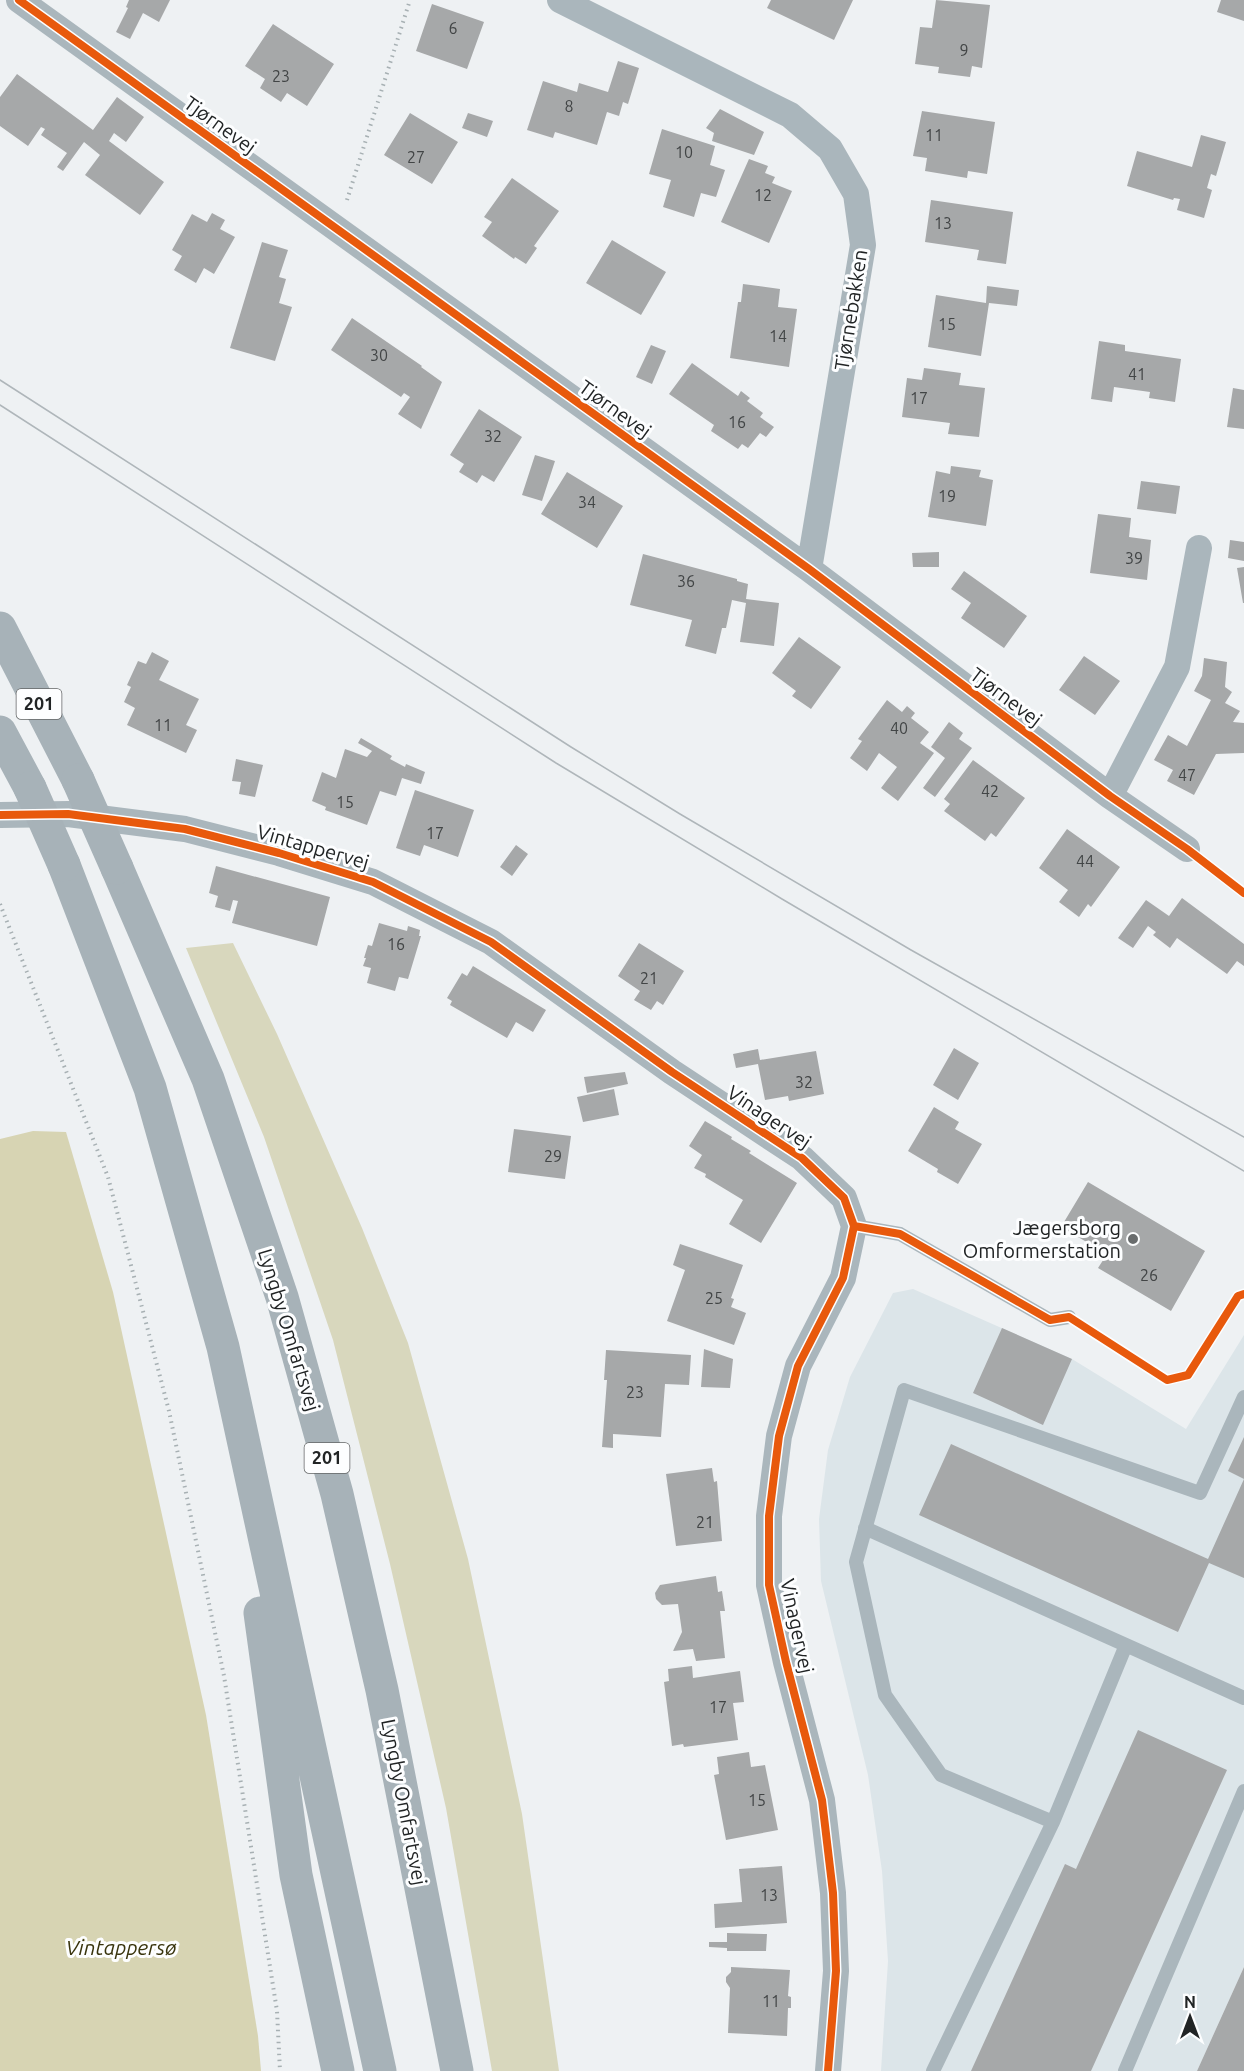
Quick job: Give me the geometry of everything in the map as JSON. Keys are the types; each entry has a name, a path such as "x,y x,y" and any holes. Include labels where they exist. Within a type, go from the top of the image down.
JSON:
{"highway":[{"name":"Lyngby Omfartsvej","path":"0,628 78,780 208,1079 285,1308 337,1494 382,1690 457,2071"},
{"name":"201","path":"0,732 30,789 64,865 150,1088 223,1347 380,2071"},
{"path":"223,1347 296,1875 338,2071"}],"street":[{"name":"Tjørnevej","path":"20,0 809,569 1110,796 1187,849"},
{"name":"Tjørnebakken","path":"560,0 790,115 830,149 856,194 863,244 809,569"},
{"path":"1110,796 1177,667 1199,548"},
{"name":"Vintappervej","path":"0,815 68,814 184,829 279,853 373,882 491,942 672,1072"},
{"name":"Vinagervej","path":"672,1072 802,1158 844,1198 854,1226 843,1278 798,1366 779,1436 769,1516 769,1585 786,1662 822,1800 833,1893 836,1971 828,2071"}],"lane":[{"path":"854,1226 900,1234 1050,1320 1069,1317"},
{"path":"1053,1822 941,1775 885,1695 856,1562 904,1390 1200,1493 1244,1397"},
{"path":"865,1528 1244,1698"},
{"path":"933,2071 1053,1822 1126,1645"},
{"path":"1125,2071 1244,1791"}],"path":[{"path":"338,230 410,0"},
{"path":"0,904 108,1177 168,1411 224,1676 277,2011 280,2071"}],"shaded area":[{"path":"913,1289 1072,1359 1186,1429 1244,1335 1244,1967 1197,2071 881,2071 888,1961 882,1871 868,1775 821,1581 819,1519 828,1450 850,1377 893,1293"}],"green space":[{"path":"233,943 277,1034 362,1228 408,1343 468,1559 522,1814 559,2071 492,2071 446,1808 390,1564 333,1340 264,1137 186,948"}],"water":[{"name":"Vintappersø","path":"33,1131 66,1132 113,1292 206,1715 258,2036 261,2071 0,2071 0,1139"}],"building":[{"path":"129,0 170,0 159,22 143,13 130,39 116,32 128,8 126,7"},
{"path":"771,0 853,0 834,40 767,8"},
{"path":"936,0 990,5 982,68 972,66 970,77 938,73 939,67 915,64 920,27 932,28"},
{"path":"1221,0 1244,0 1244,21 1217,12"},
{"path":"432,4 484,22 467,69 416,51"},
{"path":"273,24 334,64 307,106 287,93 281,102 260,88 265,79 245,66"},
{"path":"618,61 639,68 628,104 623,102 619,116 607,112 597,145 555,132 553,138 527,130 543,81 577,92 579,83 608,92"},
{"path":"17,74 93,130 117,97 144,117 126,142 114,133 109,141 164,182 140,215 85,175 100,155 84,142 63,171 57,167 67,153 41,135 45,129 41,127 28,146 0,126 0,97"},
{"path":"720,109 764,132 754,155 712,141 714,133 706,128"},
{"path":"922,111 995,122 987,174 968,171 967,178 925,171 927,158 913,156"},
{"path":"410,113 458,142 432,184 384,155"},
{"path":"468,113 493,121 487,137 462,128"},
{"path":"662,129 715,146 710,165 725,170 716,197 701,193 694,217 663,207 671,180 649,174"},
{"path":"1201,135 1226,142 1216,176 1211,174 1207,188 1212,190 1204,218 1177,210 1180,199 1174,198 1173,200 1127,186 1137,151 1192,167"},
{"path":"749,159 768,166 765,173 775,177 772,183 792,191 769,243 721,222"},
{"path":"512,178 559,211 534,246 537,248 526,264 515,257 514,259 482,236 492,222 484,217"},
{"path":"931,200 1013,212 1006,264 977,260 979,250 925,242"},
{"path":"212,213 225,220 220,229 235,237 214,274 204,268 196,283 174,270 182,256 172,250 192,214 207,222"},
{"path":"612,240 666,272 641,315 586,283"},
{"path":"262,242 288,250 279,277 286,279 279,303 292,307 275,361 230,348"},
{"path":"743,284 780,289 778,307 797,309 789,367 730,358 738,302 741,302"},
{"path":"987,286 1019,290 1017,306 989,303 981,356 928,347 936,295 986,303"},
{"path":"352,318 442,382 421,429 398,414 410,397 404,393 401,397 331,350"},
{"path":"1099,341 1125,345 1125,351 1181,359 1175,402 1149,398 1150,392 1114,387 1112,402 1091,399"},
{"path":"651,345 666,351 652,384 636,377"},
{"path":"692,363 738,396 741,391 750,398 747,401 763,413 760,417 774,427 766,437 760,433 748,448 742,444 738,449 711,431 714,425 669,394"},
{"path":"924,368 961,373 959,385 985,388 979,437 948,434 950,423 902,417 907,378 922,380"},
{"path":"1233,388 1244,390 1244,429 1227,427"},
{"path":"479,409 522,437 494,482 482,475 477,483 459,472 464,464 450,455"},
{"path":"535,455 555,461 542,501 522,495"},
{"path":"951,466 981,470 979,477 993,480 986,526 928,517 936,471 950,474"},
{"path":"567,472 623,506 597,548 541,514"},
{"path":"1141,481 1180,486 1176,514 1137,509"},
{"path":"1098,514 1131,518 1129,537 1151,540 1147,580 1090,573"},
{"path":"1230,540 1244,542 1244,561 1228,558"},
{"path":"939,552 939,567 913,567 912,553"},
{"path":"643,554 737,579 737,581 748,584 746,599 779,603 774,646 740,642 746,603 732,600 726,628 722,628 716,654 685,646 692,620 630,605"},
{"path":"1244,567 1244,603 1243,603 1237,568"},
{"path":"964,571 1027,616 1004,648 961,618 971,603 951,589"},
{"path":"799,637 841,667 811,709 792,696 796,691 772,673"},
{"path":"152,652 169,661 159,680 199,699 186,725 197,730 186,753 127,725 135,708 124,702 131,687 127,685 138,661 146,664"},
{"path":"1084,656 1120,681 1095,715 1059,690"},
{"path":"1204,658 1227,662 1225,687 1232,692 1225,703 1240,711 1233,722 1244,723 1244,753 1216,754 1194,795 1167,781 1173,770 1154,760 1168,735 1187,746 1211,700 1194,691 1202,676"},
{"path":"887,700 902,712 907,706 915,713 911,718 929,732 920,743 934,753 898,801 881,788 897,767 879,753 867,771 850,758 862,741 858,739"},
{"path":"949,722 963,733 959,739 972,748 935,797 923,788 945,758 931,747"},
{"path":"361,738 392,756 390,759 405,767 406,764 425,772 421,784 402,778 396,796 380,791 367,825 325,810 326,807 312,801 322,772 336,778 345,749 367,757 372,751 358,743"},
{"path":"236,759 263,765 255,797 239,794 241,782 232,781"},
{"path":"973,760 1025,798 996,837 991,833 985,841 944,811 950,804 944,799"},
{"path":"415,790 474,810 458,857 424,845 420,856 396,848"},
{"path":"1067,829 1120,867 1091,907 1088,904 1079,917 1059,902 1068,890 1039,868"},
{"path":"516,845 528,854 512,876 500,867"},
{"path":"216,866 330,897 317,946 232,923 238,901 233,900 230,911 215,907 218,896 209,893"},
{"path":"1182,898 1244,944 1244,966 1237,961 1227,974 1177,938 1170,948 1153,935 1156,932 1148,926 1133,948 1118,938 1146,900 1169,916"},
{"path":"379,923 407,931 408,926 420,930 419,936 421,936 408,979 399,977 395,991 367,983 371,968 363,966 368,945 372,946"},
{"path":"639,943 684,971 663,1005 657,1001 651,1010 634,1000 640,991 618,976"},
{"path":"473,966 546,1010 533,1032 516,1022 507,1038 450,1005 452,1001 447,998 462,973 467,976"},
{"path":"954,1048 979,1063 958,1100 933,1085"},
{"path":"758,1049 760,1060 816,1051 824,1094 789,1101 788,1096 765,1100 758,1064 736,1068 733,1054"},
{"path":"625,1072 628,1084 587,1093 584,1077"},
{"path":"614,1089 619,1115 583,1122 577,1097"},
{"path":"934,1107 959,1122 955,1129 982,1144 958,1184 908,1151"},
{"path":"705,1121 732,1137 731,1139 751,1151 749,1153 797,1183 761,1243 729,1224 743,1200 694,1168 702,1155 689,1146"},
{"path":"514,1129 571,1136 565,1179 508,1172"},
{"name":"Jægersborg Omformerstation","path":"1088,1182 1205,1251 1171,1311 1098,1268 1107,1254 1061,1227"},
{"path":"680,1244 743,1265 731,1298 734,1299 731,1307 746,1313 734,1345 667,1321 685,1270 673,1265"},
{"path":"1002,1328 1072,1359 1043,1425 973,1393"},
{"path":"704,1349 733,1359 730,1388 701,1387"},
{"path":"606,1350 691,1355 689,1385 665,1384 661,1437 613,1434 613,1448 602,1447 607,1380 604,1380"},
{"path":"1244,1437 1244,1479 1228,1471"},
{"path":"951,1444 1208,1559 1244,1479 1244,1578 1209,1563 1178,1632 919,1515"},
{"path":"712,1468 714,1482 717,1481 722,1541 676,1546 666,1474"},
{"path":"716,1576 718,1592 722,1591 725,1611 720,1611 725,1658 696,1661 693,1649 673,1651 682,1632 678,1604 662,1605 656,1599 655,1593 660,1585"},
{"path":"692,1666 693,1678 740,1671 744,1702 733,1703 738,1740 684,1747 683,1744 672,1746 664,1682 669,1681 668,1669"},
{"path":"1138,1730 1227,1770 1091,2071 971,2071 1065,1864 1076,1869"},
{"path":"749,1752 751,1767 765,1765 778,1830 726,1840 714,1775 719,1774 717,1757"},
{"path":"782,1866 787,1923 715,1928 714,1904 742,1902 739,1869"},
{"path":"727,1933 767,1934 766,1951 727,1951 727,1948 709,1947 709,1942 727,1942"},
{"path":"731,1967 790,1970 788,1996 791,1997 791,2008 788,2008 787,2036 728,2033 730,1988 726,1977 731,1972"},
{"path":"1244,1967 1244,2071 1197,2071"}],"tram line":[{"path":"0,380 571,747 680,814 911,950 1244,1137"},
{"path":"0,405 556,763 1244,1171"}],"cycle path":[{"path":"19,0 809,569 1110,796 1187,849 1244,893"},
{"path":"0,815 68,814 185,829 279,853 373,882 491,942 672,1072 802,1158 844,1198 854,1226 843,1278 798,1366 779,1436 769,1516 769,1585 786,1662 822,1800 833,1893 836,1971 828,2071"},
{"path":"854,1226 900,1234 1050,1320 1069,1317 1167,1380 1188,1375 1238,1296 1244,1294"}],"place":[{"name":"Jægersborg Omformerstation","path":"1133,1239"}]}
